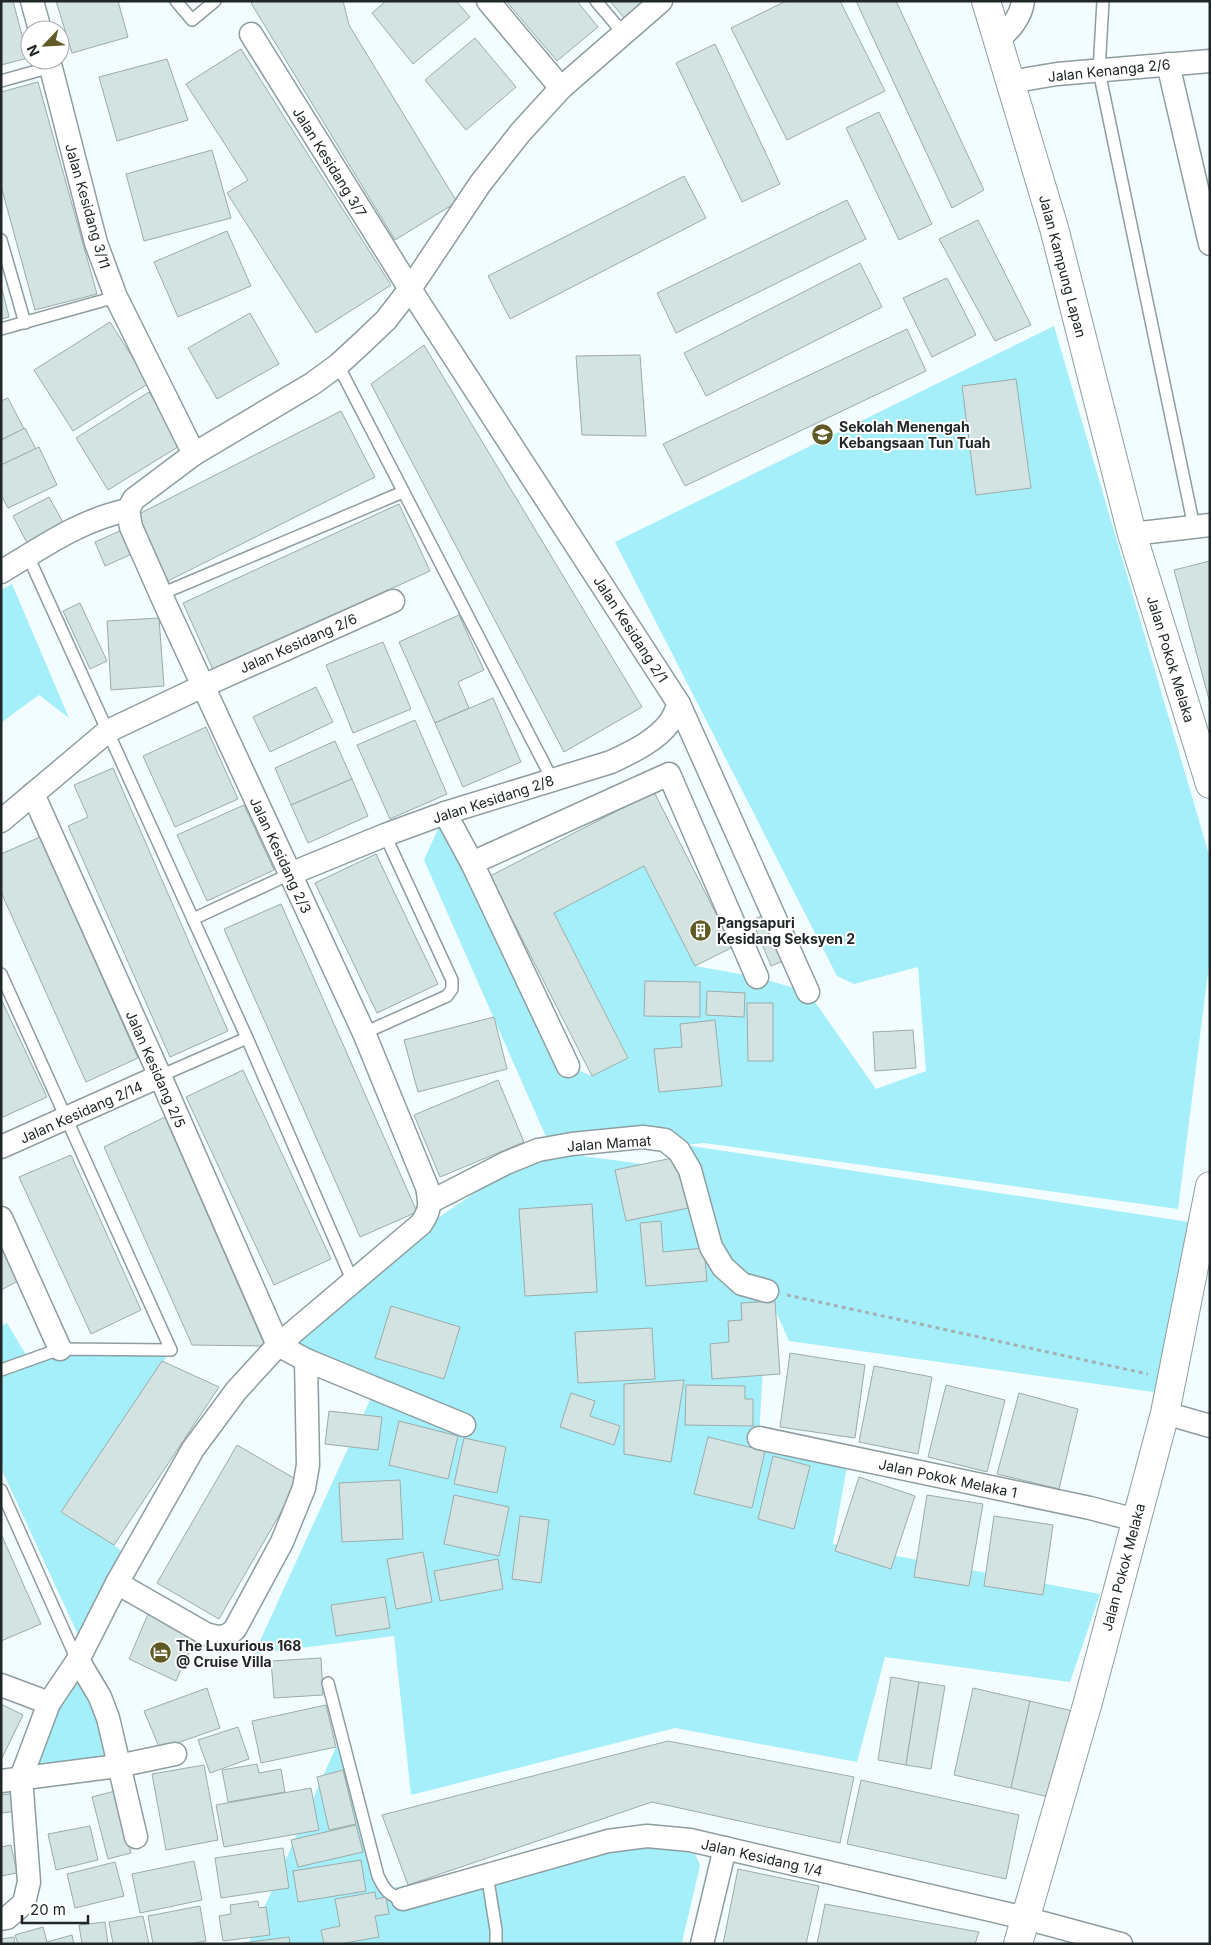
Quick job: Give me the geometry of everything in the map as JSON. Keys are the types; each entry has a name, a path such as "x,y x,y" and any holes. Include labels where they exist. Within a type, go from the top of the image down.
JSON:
{"street":[{"path":"32,1 37,20"},
{"path":"488,1 562,88"},
{"path":"1,572 83,524 128,510 134,499 194,454 312,384 338,364 386,320 410,289 480,184 520,133 562,88 661,1"},
{"name":"Jalan Kampung Lapan","path":"986,1 1054,228 1132,534"},
{"path":"997,41 1017,19 1023,1"},
{"name":"Jalan Kesidang 3/7","path":"251,34 410,289"},
{"name":"Jalan Kenanga 2/6","path":"1009,82 1056,74 1210,61"},
{"path":"1168,64 1210,244"},
{"name":"Jalan Kesidang 3/11","path":"52,70 96,243 116,298 194,454"},
{"name":"Jalan Kesidang 2/1","path":"410,289 680,704 808,992"},
{"name":"Jalan Kesidang 2/3","path":"128,510 131,527 161,594 364,1033 427,1187 430,1202"},
{"path":"1132,534 1202,526"},
{"name":"Jalan Pokok Melaka","path":"1132,534 1210,784"},
{"name":"Jalan Kesidang 2/6","path":"1,821 108,731 203,686 393,601"},
{"name":"Jalan Kesidang 2/8","path":"290,874 445,813 611,762 635,750 654,737 670,722 680,704"},
{"path":"472,863 669,774 757,977"},
{"name":"Jalan Kesidang 2/5","path":"33,794 278,1345"},
{"path":"445,813 472,863 568,1066"},
{"name":"Jalan Kesidang 2/14","path":"1,1147 160,1076"},
{"name":"Jalan Mamat","path":"430,1202 506,1163 538,1150 572,1144 643,1138 664,1140 678,1151 690,1170 710,1247 723,1268 742,1284 767,1291"},
{"name":"Jalan Pokok Melaka","path":"1021,1931 1088,1702 1164,1413 1210,1186"},
{"path":"1,1919 7,1918 24,1903 29,1882 11,1780 49,1703 78,1660 117,1583 193,1449 236,1392 278,1345 422,1224 428,1214 430,1202"},
{"path":"1,1218 60,1349"},
{"path":"278,1345 306,1360 464,1425"},
{"path":"117,1583 206,1634 219,1638 228,1636 235,1629 282,1542 304,1488 308,1465 306,1360"},
{"path":"1164,1413 1210,1426"},
{"name":"Jalan Pokok Melaka 1","path":"759,1438 1090,1508 1136,1520"},
{"path":"78,1660 100,1697 108,1718 136,1837"},
{"path":"1,1685 49,1703"},
{"path":"11,1780 118,1766 175,1754"},
{"name":"Jalan Kesidang 1/4","path":"403,1899 608,1841 647,1836 681,1838 725,1848 1021,1931 1121,1944"},
{"path":"702,1944 725,1848"}],"lane":[{"path":"176,1 192,20 215,1"},
{"path":"596,1 623,33"},
{"path":"1103,1 1099,71 1202,526"},
{"path":"1,81 33,70"},
{"path":"1,240 25,323"},
{"path":"1,329 116,298"},
{"path":"338,364 552,779"},
{"path":"161,594 403,492"},
{"path":"28,556 193,919 354,1282"},
{"path":"364,1033 447,996 452,989 452,980 386,835"},
{"path":"193,919 290,874"},
{"path":"1,974 171,1350 60,1349 1,1370"},
{"path":"160,1076 246,1038"},
{"path":"1,1490 78,1660"},
{"path":"328,1683 378,1876 388,1893 393,1897 403,1899"},
{"path":"487,1874 496,1930 496,1944"}],"path":[{"path":"767,1291 1171,1379"}],"shaded area":[{"path":"1054,326 1210,858 1210,957 1178,1209 704,1143 685,1145 1202,1224 1168,1394 789,1341 767,1292 759,1438 847,1467 833,1544 1100,1594 1070,1682 885,1657 857,1762 675,1728 411,1795 394,1636 254,1654 375,1389 278,1345 392,1249 538,1150 688,1170 681,1144 551,1148 424,860 445,813 568,1066 592,1076 628,1057 554,913 644,866 695,966 757,977 808,992 876,1089 926,1071 918,967 854,984 837,976 615,542"},
{"path":"12,584 69,718 39,695 2,722 1,590"},
{"path":"7,1323 29,1360 1,1370 1,1326"},
{"path":"60,1349 171,1350 61,1512 125,1554 79,1637 1,1468 1,1377"},
{"path":"78,1660 118,1766 23,1778"},
{"path":"344,1744 384,1889 487,1874 608,1841 690,1840 700,1866 682,1942 675,1944 248,1944 336,1747"}],"building":[{"path":"1,1 13,1 20,28 20,60 1,65"},
{"path":"56,1 118,1 128,37 72,53 70,46 70,20 62,20"},
{"path":"254,1 343,1 349,25 457,202 395,240 251,3"},
{"path":"386,1 456,1 470,17 413,64 372,13"},
{"path":"506,1 577,1 598,27 557,61"},
{"path":"610,1 645,1 625,19"},
{"path":"786,1 840,1 885,91 787,140 731,28"},
{"path":"856,1 896,1 984,190 952,208"},
{"path":"475,38 516,87 466,130 425,80"},
{"path":"715,44 780,184 742,202 676,63"},
{"path":"241,49 391,285 316,333 227,193 248,180 186,84"},
{"path":"167,59 188,120 117,141 99,77"},
{"path":"38,82 97,294 35,310 1,186 1,92"},
{"path":"879,112 932,224 899,240 846,128"},
{"path":"212,150 231,218 144,241 126,174"},
{"path":"684,176 706,218 510,319 488,276"},
{"path":"847,200 866,239 676,333 657,293"},
{"path":"978,220 1031,325 995,341 939,239"},
{"path":"227,231 251,286 178,317 154,262"},
{"path":"860,263 882,307 706,396 684,353"},
{"path":"947,278 976,335 932,357 903,298"},
{"path":"1,285 9,317 1,319"},
{"path":"250,313 279,364 217,399 188,348"},
{"path":"110,322 149,383 73,431 34,370"},
{"path":"907,329 926,371 685,486 663,444"},
{"path":"424,345 642,707 564,752 371,384"},
{"path":"640,355 646,436 582,435 576,356"},
{"path":"1016,379 1031,488 976,495 962,386"},
{"path":"149,392 181,445 108,490 76,438"},
{"path":"8,398 24,429 1,440 1,401"},
{"path":"341,411 375,477 168,581 135,516"},
{"path":"25,428 36,449 1,465 1,440"},
{"path":"39,447 57,485 8,508 1,495 1,465"},
{"path":"49,497 64,524 27,543 13,516"},
{"path":"399,504 430,571 213,670 183,603"},
{"path":"124,529 134,553 105,566 95,542"},
{"path":"1210,561 1210,703 1174,570"},
{"path":"80,603 107,661 90,669 63,611"},
{"path":"459,615 484,670 458,682 469,708 435,723 399,642"},
{"path":"159,618 164,686 111,690 107,621"},
{"path":"383,642 411,709 353,733 326,665"},
{"path":"316,687 333,722 270,752 253,717"},
{"path":"493,698 521,762 463,787 435,723"},
{"path":"415,720 447,794 390,819 357,745"},
{"path":"206,727 238,799 175,827 143,756"},
{"path":"335,741 352,779 291,805 275,768"},
{"path":"113,768 228,1031 170,1057 68,826 88,817 74,785"},
{"path":"352,779 368,816 308,843 291,805"},
{"name":"Pangsapuri Kesidang Seksyen 2","path":"654,792 733,947 695,966 644,866 554,913 628,1058 592,1076 490,876"},
{"path":"244,805 274,870 207,901 177,835"},
{"path":"40,837 138,1058 86,1082 1,892 1,854"},
{"path":"376,854 438,984 377,1013 315,883"},
{"path":"281,904 417,1212 360,1237 224,929"},
{"path":"766,914 785,960 771,966 752,920"},
{"path":"645,981 700,982 700,1017 644,1016"},
{"path":"707,991 745,993 744,1017 706,1015"},
{"path":"1,999 47,1097 1,1118"},
{"path":"747,1003 773,1003 773,1061 748,1061"},
{"path":"494,1017 507,1069 418,1092 404,1040"},
{"path":"715,1020 722,1086 659,1092 654,1049 682,1047 680,1024"},
{"path":"913,1030 916,1068 875,1071 873,1032"},
{"path":"243,1070 331,1259 274,1285 186,1097"},
{"path":"498,1080 524,1142 440,1177 414,1115"},
{"path":"165,1117 265,1346 192,1345 104,1147"},
{"path":"71,1155 141,1310 91,1334 19,1177"},
{"path":"677,1157 688,1208 626,1221 615,1170"},
{"path":"592,1204 597,1292 525,1296 519,1209"},
{"path":"661,1221 663,1252 704,1248 707,1281 646,1286 640,1223"},
{"path":"6,1248 20,1280 1,1290 1,1250"},
{"path":"775,1301 780,1374 712,1379 710,1344 729,1342 728,1321 742,1320 741,1303"},
{"path":"391,1306 460,1327 444,1379 375,1358"},
{"path":"652,1328 655,1379 578,1383 575,1332"},
{"path":"790,1353 865,1365 855,1438 780,1427"},
{"path":"162,1361 219,1387 114,1545 61,1512"},
{"path":"874,1366 932,1377 918,1454 859,1442"},
{"path":"684,1380 671,1462 624,1454 624,1384"},
{"path":"686,1385 745,1386 745,1399 753,1399 753,1426 685,1425"},
{"path":"946,1385 1005,1400 987,1472 928,1457"},
{"path":"571,1393 595,1401 590,1416 620,1426 614,1445 560,1427"},
{"path":"1019,1393 1078,1409 1059,1489 997,1474"},
{"path":"329,1411 382,1417 378,1450 325,1444"},
{"path":"399,1421 458,1436 448,1479 389,1465"},
{"path":"708,1437 765,1451 752,1508 694,1494"},
{"path":"464,1438 506,1447 497,1493 454,1484"},
{"path":"237,1445 299,1481 219,1619 157,1583"},
{"path":"773,1456 810,1466 794,1529 758,1519"},
{"path":"859,1477 915,1496 891,1569 835,1551"},
{"path":"400,1480 403,1539 342,1542 339,1483"},
{"path":"454,1495 509,1507 499,1556 444,1544"},
{"path":"927,1495 983,1504 969,1586 914,1577"},
{"path":"520,1516 549,1520 541,1583 512,1579"},
{"path":"994,1516 1053,1525 1043,1595 984,1586"},
{"path":"1,1534 41,1624 1,1641"},
{"path":"423,1552 432,1602 396,1609 387,1559"},
{"path":"498,1559 503,1589 440,1601 434,1571"},
{"path":"385,1597 390,1628 336,1636 331,1605"},
{"path":"148,1614 196,1636 176,1681 129,1659"},
{"path":"321,1658 323,1695 274,1698 271,1661"},
{"path":"891,1677 919,1682 906,1765 878,1760"},
{"path":"919,1682 945,1686 931,1769 906,1765"},
{"path":"207,1688 220,1728 160,1749 144,1711"},
{"path":"973,1688 1030,1701 1011,1788 954,1775"},
{"path":"1030,1701 1077,1712 1057,1799 1011,1788"},
{"path":"1,1704 23,1715 1,1760"},
{"path":"326,1705 336,1747 261,1763 252,1721"},
{"path":"238,1727 249,1759 210,1773 198,1740"},
{"path":"668,1741 854,1777 840,1843 652,1802 408,1885 382,1815"},
{"path":"257,1764 259,1773 281,1769 285,1792 228,1802 222,1770"},
{"path":"204,1765 218,1840 166,1850 152,1774"},
{"path":"343,1770 356,1824 329,1830 317,1777"},
{"path":"861,1780 1019,1815 1006,1879 847,1844"},
{"path":"311,1788 319,1830 224,1847 216,1805"},
{"path":"115,1791 131,1853 108,1859 92,1797"},
{"path":"17,1793 19,1811 1,1813 1,1795"},
{"path":"356,1825 363,1852 298,1867 291,1840"},
{"path":"90,1826 98,1860 56,1870 48,1834"},
{"path":"11,1845 17,1873 1,1876 1,1847"},
{"path":"283,1848 289,1888 221,1898 215,1858"},
{"path":"361,1860 366,1891 298,1902 293,1871"},
{"path":"194,1861 202,1900 140,1913 132,1874"},
{"path":"115,1862 124,1896 75,1908 67,1874"},
{"path":"738,1869 819,1886 806,1944 723,1944"},
{"path":"375,1892 376,1899 386,1897 389,1914 375,1916 379,1937 339,1944 324,1944 321,1930 340,1926 335,1899"},
{"path":"258,1901 259,1908 266,1907 270,1935 223,1941 219,1916 231,1914 230,1905"},
{"path":"825,1904 979,1932 975,1944 817,1944"},
{"path":"200,1906 206,1941 189,1944 153,1944 148,1916"},
{"path":"143,1916 149,1944 113,1944 109,1922"},
{"path":"105,1922 108,1944 82,1944 79,1925"},
{"path":"43,1927 47,1942 72,1935 74,1944 18,1944 15,1935"},
{"path":"14,1937 15,1944 1,1944 1,1939"},
{"path":"289,1937 290,1944 235,1944"}],"place":[{"name":"Sekolah Menengah Kebangsaan Tun Tuah","path":"823,434"},
{"name":"Pangsapuri Kesidang Seksyen 2","path":"701,930"},
{"name":"The Luxurious 168 @ Cruise Villa","path":"160,1653"}]}
